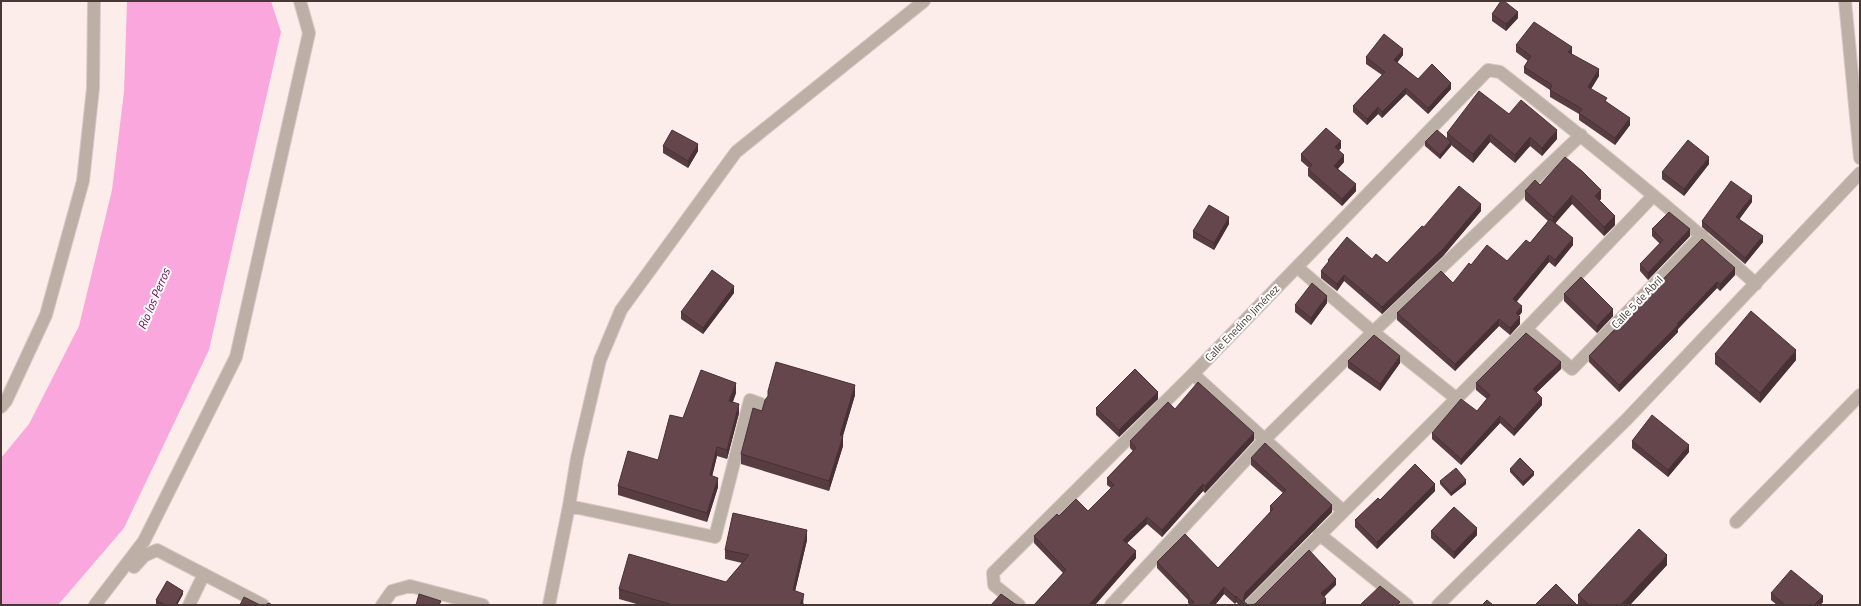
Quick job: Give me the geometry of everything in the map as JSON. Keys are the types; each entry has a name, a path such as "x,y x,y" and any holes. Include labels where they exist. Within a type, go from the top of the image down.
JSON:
{"street":[{"path":"1,407 6,401 46,314 83,181 93,88 94,1"},
{"path":"96,605 144,541 236,357 309,33 300,1"},
{"path":"549,605 570,506 577,458 600,360 621,310 736,152 924,1"},
{"path":"1846,1 1860,158"},
{"name":"Calle Enedino Jiménez","path":"1019,605 994,585 993,572 1193,374 1488,70 1500,72 1581,135"},
{"path":"1111,605 1265,440 1373,332 1581,135 1702,235 1756,284"},
{"path":"1438,605 1627,420 1860,173"},
{"path":"1250,605 1526,329 1653,196"},
{"name":"Calle 5 de Abril","path":"1526,329 1572,369 1702,235"},
{"path":"1297,267 1373,332 1457,398"},
{"path":"1193,374 1343,511"},
{"path":"1736,522 1860,394"},
{"path":"570,506 715,537 750,400 761,404"},
{"path":"1320,534 1407,605"},
{"path":"102,605 144,556 157,550 263,605"},
{"path":"189,605 204,574"},
{"path":"382,605 392,591 410,586 483,605"}],"water":[{"name":"Rio los Perros","path":"127,1 271,1 281,32 209,350 124,528 58,605 1,605 1,458 29,424 79,326 112,190 124,92"}],"building":[{"path":"1501,1 1504,1 1518,12 1506,24 1492,14"},
{"path":"1534,22 1572,47 1568,52 1599,69 1588,87 1607,98 1605,101 1630,118 1615,138 1579,113 1582,109 1550,90 1552,85 1524,67 1531,56 1516,45"},
{"path":"1384,34 1403,49 1394,60 1418,79 1432,64 1451,83 1428,108 1406,88 1382,112 1378,107 1367,119 1353,106 1385,72 1366,57"},
{"path":"1479,91 1509,114 1521,100 1557,130 1542,148 1530,137 1515,155 1490,134 1473,154 1447,133"},
{"path":"1326,128 1341,141 1335,147 1344,155 1334,166 1356,184 1342,199 1308,169 1312,165 1301,154"},
{"path":"672,130 698,144 688,161 663,146"},
{"path":"1437,130 1451,142 1440,155 1425,142"},
{"path":"1688,140 1709,157 1684,189 1662,172"},
{"path":"1565,157 1601,190 1595,196 1615,216 1604,227 1572,195 1553,217 1525,191 1535,180 1540,185"},
{"path":"1731,181 1752,196 1736,217 1763,236 1745,258 1702,221"},
{"path":"1459,186 1481,204 1443,249 1382,307 1344,275 1337,284 1321,271 1347,237 1372,259 1376,254 1387,263 1422,226 1424,227"},
{"path":"1209,205 1229,217 1214,243 1193,231"},
{"path":"1669,212 1690,229 1648,273 1640,264 1663,240 1652,229"},
{"path":"1550,219 1573,238 1555,260 1549,255 1513,299 1522,306 1516,313 1520,317 1510,328 1499,319 1455,364 1397,313 1441,271 1453,283 1469,263 1471,265 1487,245 1507,261 1526,240 1530,243"},
{"path":"1702,239 1735,268 1720,284 1717,282 1677,324 1678,325 1619,385 1589,356"},
{"path":"712,270 734,286 703,328 681,312"},
{"path":"1581,277 1613,309 1597,326 1564,294"},
{"path":"1312,283 1327,296 1311,318 1295,305"},
{"path":"1751,311 1796,350 1760,393 1715,354"},
{"path":"1526,333 1561,362 1533,389 1542,398 1514,429 1500,416 1461,459 1432,433 1461,399 1477,411 1490,395 1476,383"},
{"path":"1374,335 1400,356 1380,384 1348,361"},
{"path":"776,362 855,385 840,435 843,436 829,481 741,454 753,408 762,411 765,400 768,396"},
{"path":"1135,369 1158,392 1119,430 1096,408"},
{"path":"701,370 736,383 729,401 739,404 727,450 717,447 710,475 718,478 707,513 618,486 628,451 658,460 670,415 683,418"},
{"path":"1198,382 1254,433 1205,486 1203,484 1162,530 1147,517 1123,540 1136,551 1089,605 1034,605 1066,570 1034,536 1057,514 1059,516 1076,499 1088,511 1114,485 1107,478 1136,448 1130,441 1168,402 1175,409"},
{"path":"1652,415 1689,445 1668,470 1632,441"},
{"path":"1265,443 1332,505 1245,593 1243,601 1248,605 1245,605 1224,587 1209,605 1191,605 1194,602 1188,597 1189,595 1157,562 1185,534 1218,568 1273,509 1270,506 1286,490 1251,458"},
{"path":"1520,458 1534,472 1523,482 1510,469"},
{"path":"1415,464 1435,484 1377,542 1355,520 1378,498 1380,500"},
{"path":"1456,468 1466,480 1451,493 1440,481"},
{"path":"1454,507 1477,528 1454,552 1431,531"},
{"path":"733,513 807,530 793,590 804,594 800,605 673,605 619,589 629,554 726,582 749,555 725,550"},
{"path":"1639,529 1667,555 1621,605 1589,605 1578,595"},
{"path":"1309,550 1336,579 1321,593 1326,599 1320,605 1250,605 1255,604"},
{"path":"1791,570 1823,596 1814,605 1785,605 1771,593"},
{"path":"167,581 183,591 176,605 165,605 156,600"},
{"path":"1556,584 1577,605 1535,605"},
{"path":"1380,586 1400,602 1397,605 1360,605"},
{"path":"419,594 441,601 439,605 416,605"},
{"path":"1001,594 1015,604 1023,605 991,605"},
{"path":"244,597 260,605 240,605"},
{"path":"1487,600 1493,605 1482,605"}]}
